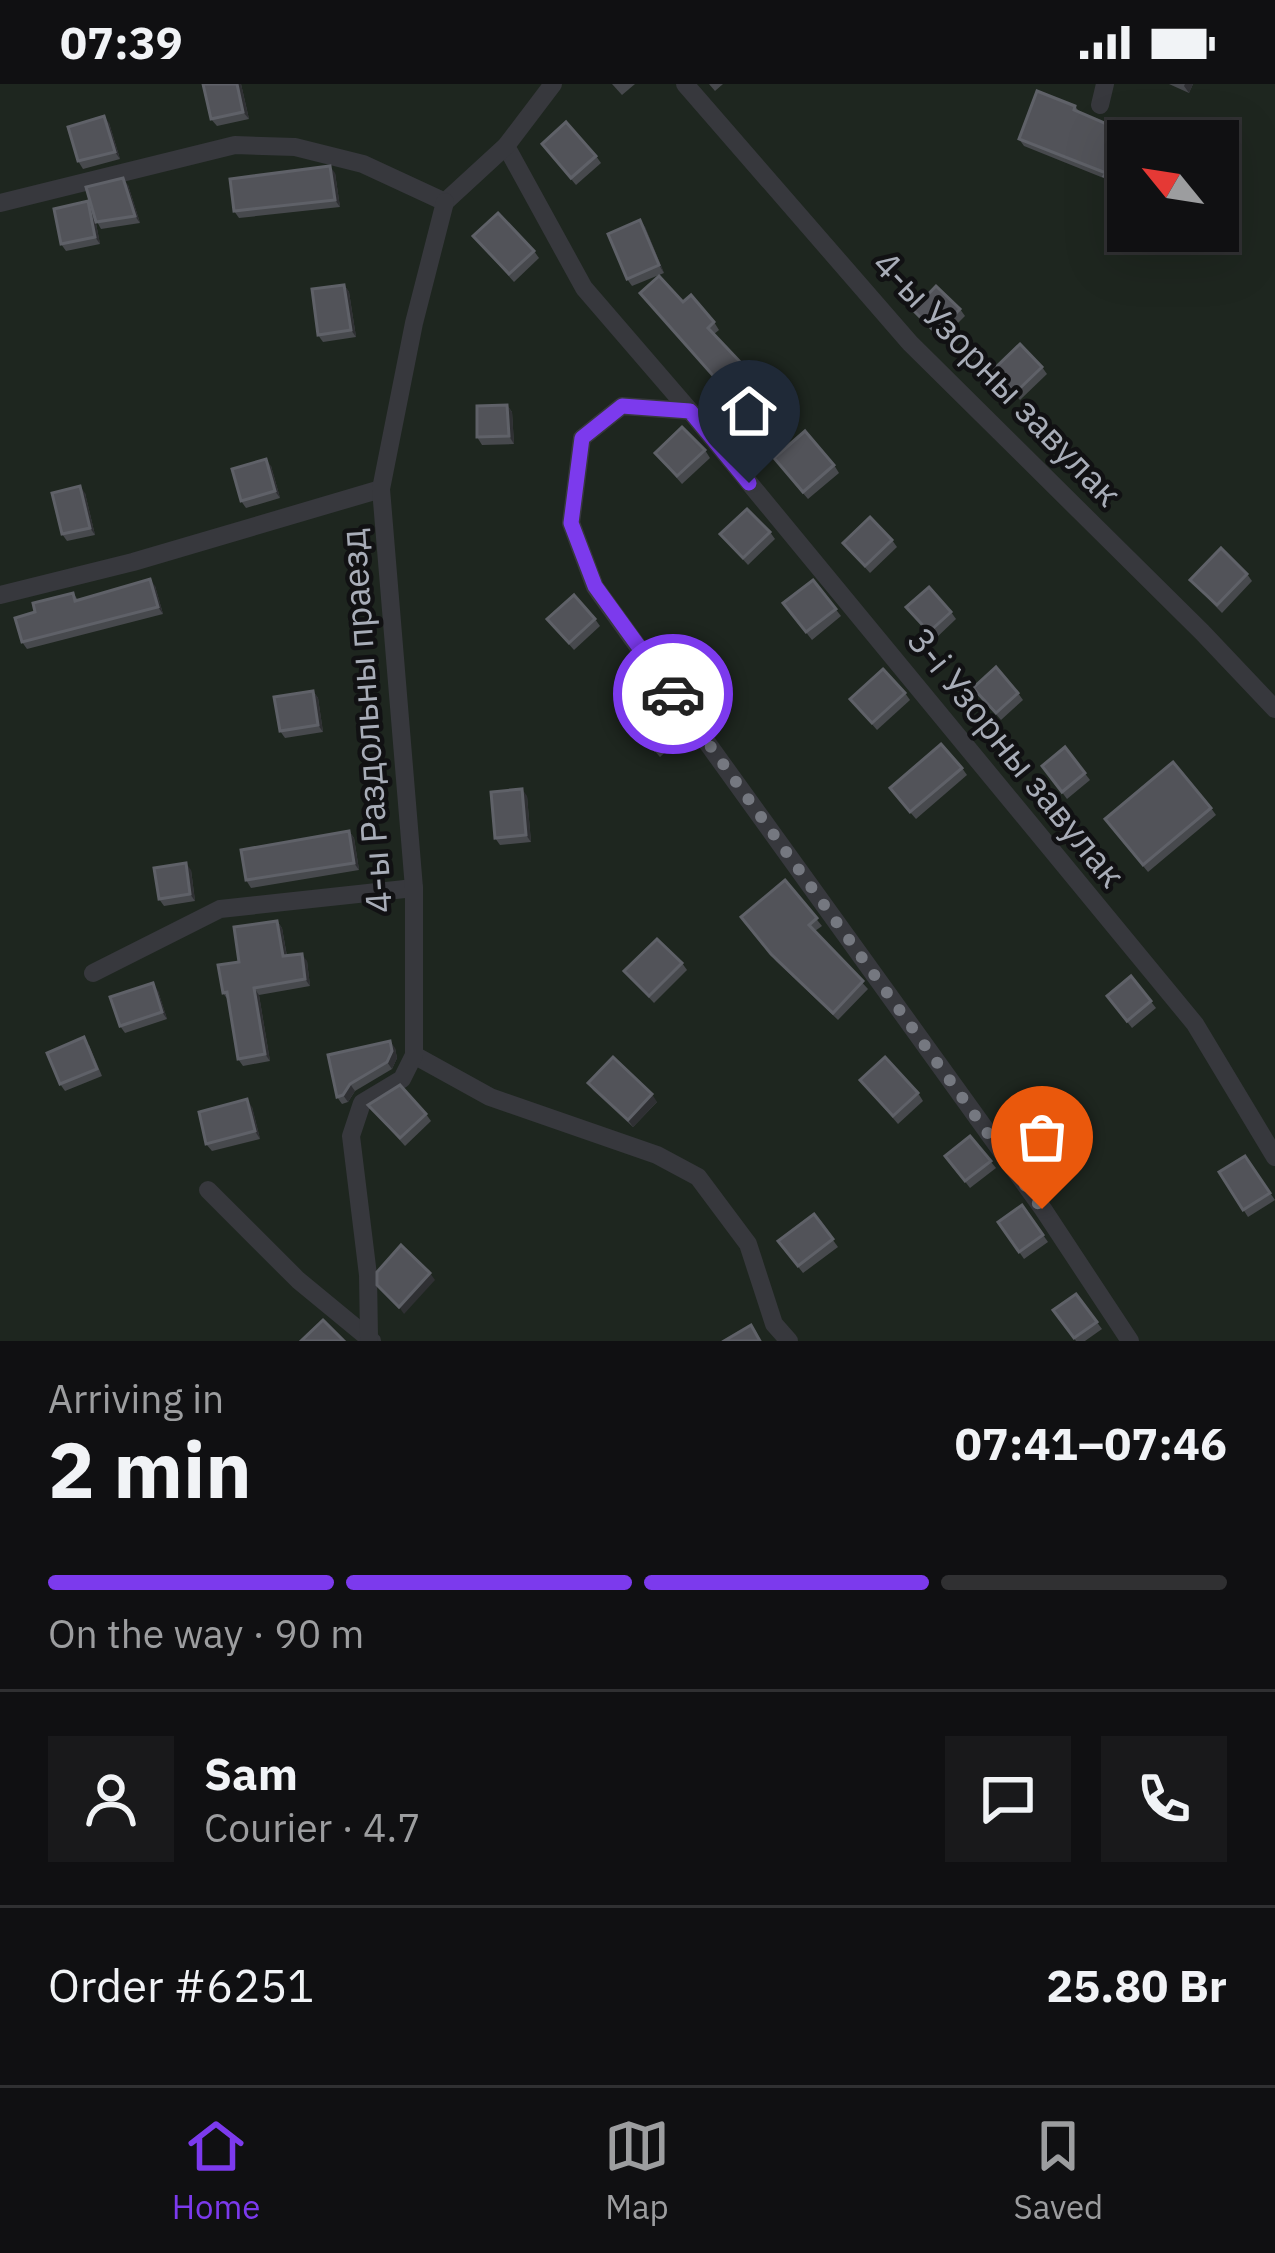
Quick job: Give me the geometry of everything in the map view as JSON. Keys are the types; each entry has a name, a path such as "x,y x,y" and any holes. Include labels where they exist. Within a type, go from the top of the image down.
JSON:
{"lane":[{"path":"381,489 414,323 445,202 506,146 553,84"},
{"name":"4-ы Узорны завулак","path":"685,84 910,343 1275,709"},
{"path":"1100,105 1105,84"},
{"path":"0,203 235,145 295,146 363,164 445,202"},
{"name":"3-і Узорны завулак","path":"506,146 584,288 1196,1024 1275,1157"},
{"path":"690,411 622,406 582,438 571,523 595,586 1042,1209 1130,1341"},
{"name":"4-ы Раздольны праезд","path":"0,595 133,562 381,489 414,888 414,1055"},
{"path":"93,973 220,909 414,888"},
{"path":"370,1339 368,1275 351,1136 362,1103 401,1079 414,1055 490,1097 657,1155 698,1177 748,1244 774,1324 789,1341"},
{"path":"208,1190 298,1280 370,1339"}],"shaded area":[{"path":"0,84 1275,84 1275,1341 0,1341"}],"building":[{"path":"203,84 237,84 243,112 211,119"},
{"path":"1037,91 1075,106 1074,110 1107,124 1107,177 1106,173 1019,139"},
{"path":"104,116 115,152 78,161 68,127"},
{"path":"566,122 596,156 571,178 542,144"},
{"path":"330,166 335,200 234,211 230,179"},
{"path":"123,178 135,216 96,222 86,187"},
{"path":"88,201 95,237 61,244 54,209"},
{"path":"498,213 534,251 509,274 473,236"},
{"path":"640,220 659,265 627,279 608,234"},
{"path":"659,276 683,302 691,295 714,322 708,328 760,383 733,409 711,385 717,380 640,293"},
{"path":"344,285 351,330 318,335 312,289"},
{"path":"936,286 960,309 936,333 913,310"},
{"path":"1020,344 1042,367 1015,393 993,370"},
{"path":"507,405 509,436 477,437 477,406"},
{"path":"682,427 705,450 677,476 655,453"},
{"path":"805,431 834,465 803,492 774,458"},
{"path":"266,459 275,491 241,501 232,469"},
{"path":"80,486 90,528 62,534 52,493"},
{"path":"747,509 770,532 743,558 720,534"},
{"path":"870,517 892,540 865,566 843,543"},
{"path":"1221,548 1247,574 1217,605 1190,580"},
{"path":"150,579 158,607 22,642 15,618 35,612 33,603 73,593 75,601"},
{"path":"813,580 836,609 806,632 783,603"},
{"path":"929,587 951,612 929,632 906,607"},
{"path":"574,595 595,619 569,643 547,619"},
{"path":"996,667 1018,693 996,713 973,688"},
{"path":"883,669 905,693 872,723 850,699"},
{"path":"313,691 318,725 280,731 274,697"},
{"path":"660,702 680,727 655,750 633,726"},
{"path":"941,744 962,768 910,812 890,788"},
{"path":"1065,747 1085,773 1062,792 1042,766"},
{"path":"1173,762 1211,808 1143,865 1105,819"},
{"path":"522,789 526,835 495,838 491,792"},
{"path":"349,831 354,863 246,880 241,850"},
{"path":"186,863 190,894 159,899 154,868"},
{"path":"785,880 817,918 809,925 863,981 833,1013 771,954 741,917"},
{"path":"277,921 283,956 302,954 305,979 254,988 265,1054 238,1059 218,965 239,962 234,927"},
{"path":"657,939 682,963 649,996 624,971"},
{"path":"1131,976 1151,1001 1127,1021 1107,996"},
{"path":"153,983 162,1012 120,1026 110,997"},
{"path":"84,1037 97,1069 60,1084 47,1053"},
{"path":"390,1041 387,1062 337,1097 328,1055"},
{"path":"613,1057 652,1094 628,1120 588,1083"},
{"path":"885,1057 918,1093 893,1116 860,1080"},
{"path":"400,1085 426,1114 400,1138 368,1105"},
{"path":"247,1099 255,1131 206,1144 199,1112"},
{"path":"970,1136 991,1161 965,1181 945,1156"},
{"path":"1245,1156 1270,1193 1243,1210 1219,1172"},
{"path":"1022,1205 1043,1235 1019,1252 998,1222"},
{"path":"814,1214 833,1239 798,1266 778,1241"},
{"path":"401,1245 430,1273 399,1307 377,1285 377,1272"},
{"path":"1076,1294 1097,1322 1074,1338 1053,1310"},
{"path":"323,1320 344,1341 301,1341"},
{"path":"751,1325 760,1341 724,1341"}],"way so far":[{"path":"673,694 1042,1209"}],"route":[{"path":"673,694 595,586 571,523 582,438 622,406 690,411 749,483"}]}
